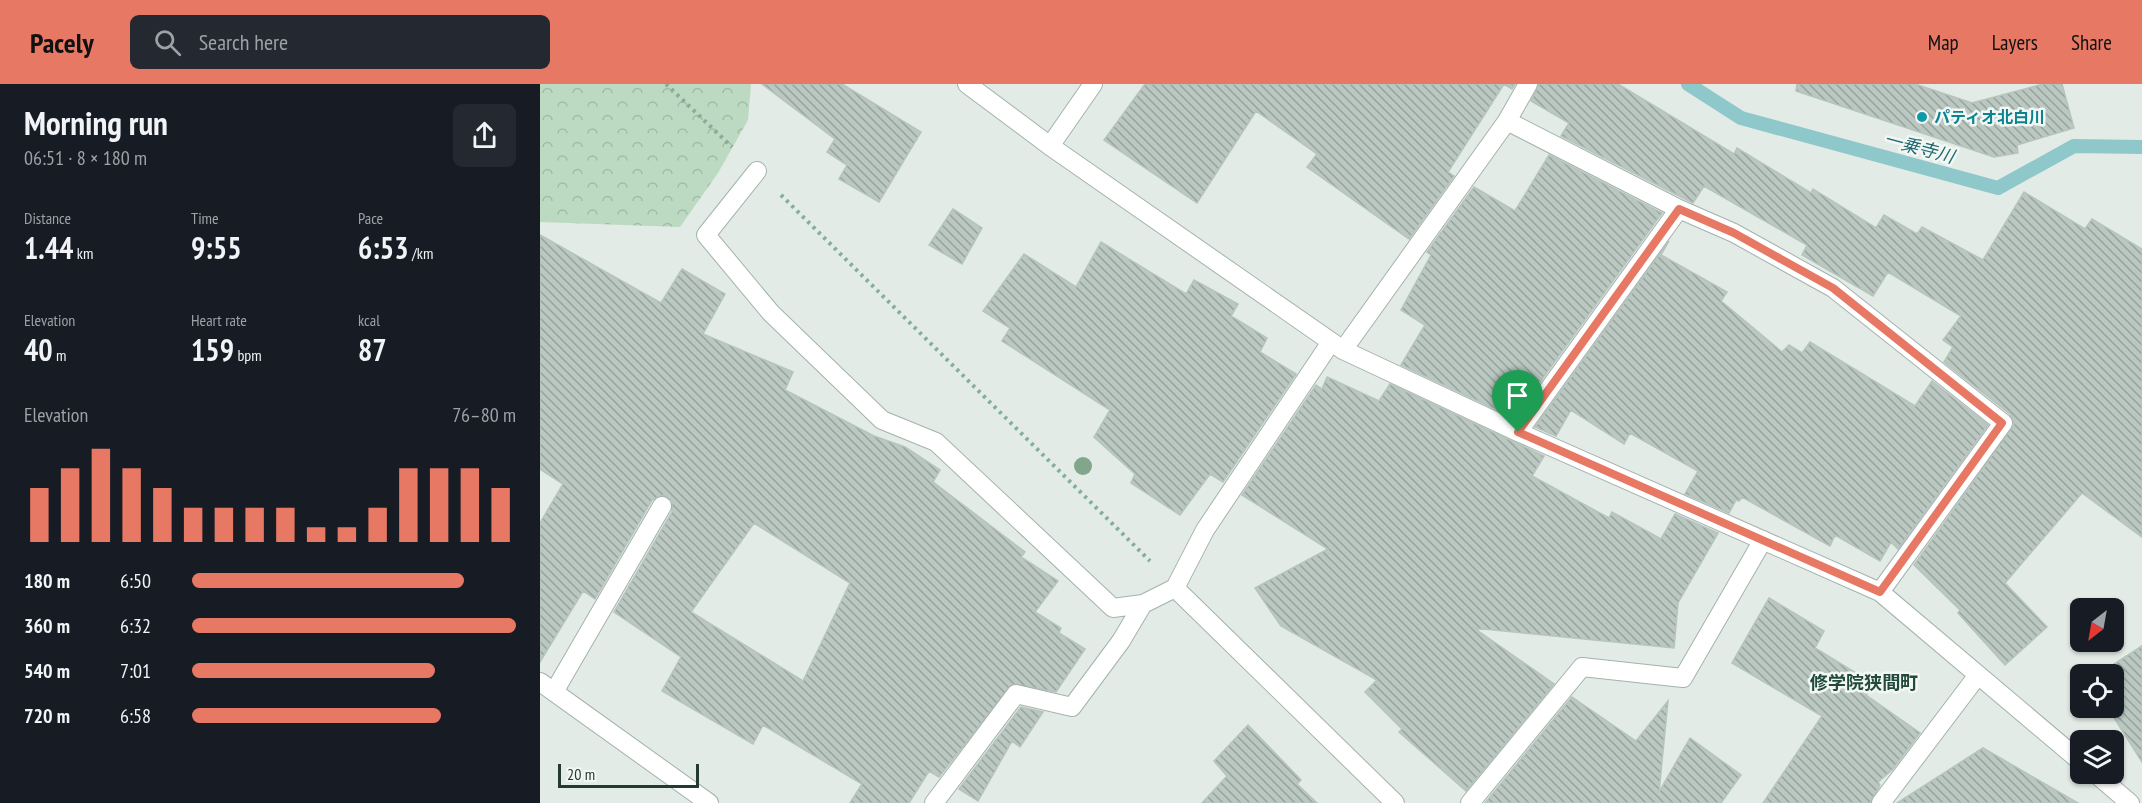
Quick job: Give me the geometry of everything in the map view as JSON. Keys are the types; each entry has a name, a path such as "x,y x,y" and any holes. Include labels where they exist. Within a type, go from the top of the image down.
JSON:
{"street":[{"path":"967,84 1050,146 1337,346 1518,432 1880,592 2070,753"},
{"path":"1050,146 1093,84"},
{"path":"757,171 706,235 771,313 882,420 936,442 1113,608 1143,604 1175,588 1205,531 1337,346 1508,121 1528,84"},
{"path":"1508,121 1679,209 1734,233 1833,288 2002,423 1880,592"},
{"path":"1518,432 1679,209"},
{"path":"662,506 547,687 709,803"},
{"path":"1470,803 1582,667 1683,678 1763,540"},
{"path":"1175,588 1395,803"},
{"path":"934,803 1016,694 1072,707 1121,641 1143,604"},
{"path":"1881,803 1978,675"},
{"path":"2108,784 2130,803"}],"path":[{"path":"666,84 757,171 1175,588"}],"green space":[{"path":"540,84 751,84 748,120 718,173 680,227 540,222"}],"building":[{"path":"762,84 842,84 921,132 879,202 839,179 847,165 827,152 835,139"},
{"path":"1145,84 1504,84 1448,172 1454,176 1409,239 1307,167 1317,154 1256,111 1197,203 1104,140"},
{"path":"1504,84 1515,84 1512,89"},
{"path":"1539,84 1618,84 1734,154 1737,148 1811,193 1813,189 1876,228 1884,215 1917,234 1922,227 1983,260 2024,192 2085,229 2092,219 2142,249 2142,537 2082,493 2005,583 2047,627 2005,665 1958,613 1960,610 1914,565 2014,425 2010,414 1944,362 1953,347 1943,340 1961,316 1888,272 1873,296 1802,255 1807,245 1704,186 1693,203 1561,136 1569,123 1531,101"},
{"path":"1797,84 1915,84 1972,103 2043,84 2062,84 2074,128 2017,145 2018,153 1994,157 1796,91"},
{"path":"1549,155 1662,213 1514,418 1401,365 1425,325 1401,310 1431,255 1427,252 1474,187 1515,211"},
{"path":"953,209 982,228 962,264 929,245"},
{"path":"540,235 661,303 682,269 725,294 703,334 793,372 785,390 874,436 905,447 940,470 933,482 1025,552 1021,557 1058,581 1035,612 1061,628 1059,633 1085,649 1056,692 1012,684 939,777 929,771 909,803 850,803 862,784 763,725 753,744 662,691 681,657 614,612 672,512 672,501 663,495 652,500 595,599 583,591 540,662 540,523 563,484 540,469","holes":["754,523 850,583 803,681 691,612"]},
{"path":"1669,241 1661,255 1727,292 1721,301 1782,352 1789,345 1802,353 1810,342 1915,406 1932,381 1988,425 1898,549 1891,542 1880,561 1835,535 1830,546 1742,497 1739,501 1736,500 1729,513 1685,494 1698,471 1630,433 1624,444 1571,410 1556,436 1535,427"},
{"path":"1101,242 1186,294 1194,280 1238,304 1231,316 1267,338 1260,352 1296,374 1223,482 1210,474 1180,515 1131,483 1135,474 1094,437 1110,410 1002,341 1010,328 983,311 1024,254 1076,287"},
{"path":"1327,377 1379,401 1390,384 1544,456 1532,476 1609,518 1612,512 1661,539 1675,514 1718,533 1678,603 1674,648 1474,628 1554,684 1466,791 1399,732 1402,729 1365,692 1377,680 1281,626 1255,588 1328,549 1242,495 1316,385 1322,389"},
{"path":"1769,598 1824,631 1815,648 1874,684 1866,695 1920,733 1892,770 1878,782 1880,785 1870,803 1763,803 1822,716 1732,663"},
{"path":"2142,646 2142,762 2124,730 2114,718 2124,718 2124,664 2114,664"},
{"path":"1572,697 1636,741 1668,701 1659,792 1690,738 1741,775 1721,803 1485,803"},
{"path":"1021,707 1043,712 1020,747 1012,741 978,801 959,789"},
{"path":"1248,725 1301,780 1297,784 1317,803 1202,803 1227,776 1214,761"},
{"path":"1983,748 2078,803 1897,803"}],"waterway":[{"name":"一乗寺川","path":"1688,84 1741,118 1998,188 2074,146 2142,147"}],"place":[{"name":"パティオ北白川","path":"1922,117"}],"district":[{"name":"修学院狭間町","path":"1864,683"}],"route":[{"path":"1679,209 1734,233 1833,288 2002,423 1880,592 1518,432 1679,209"}]}
